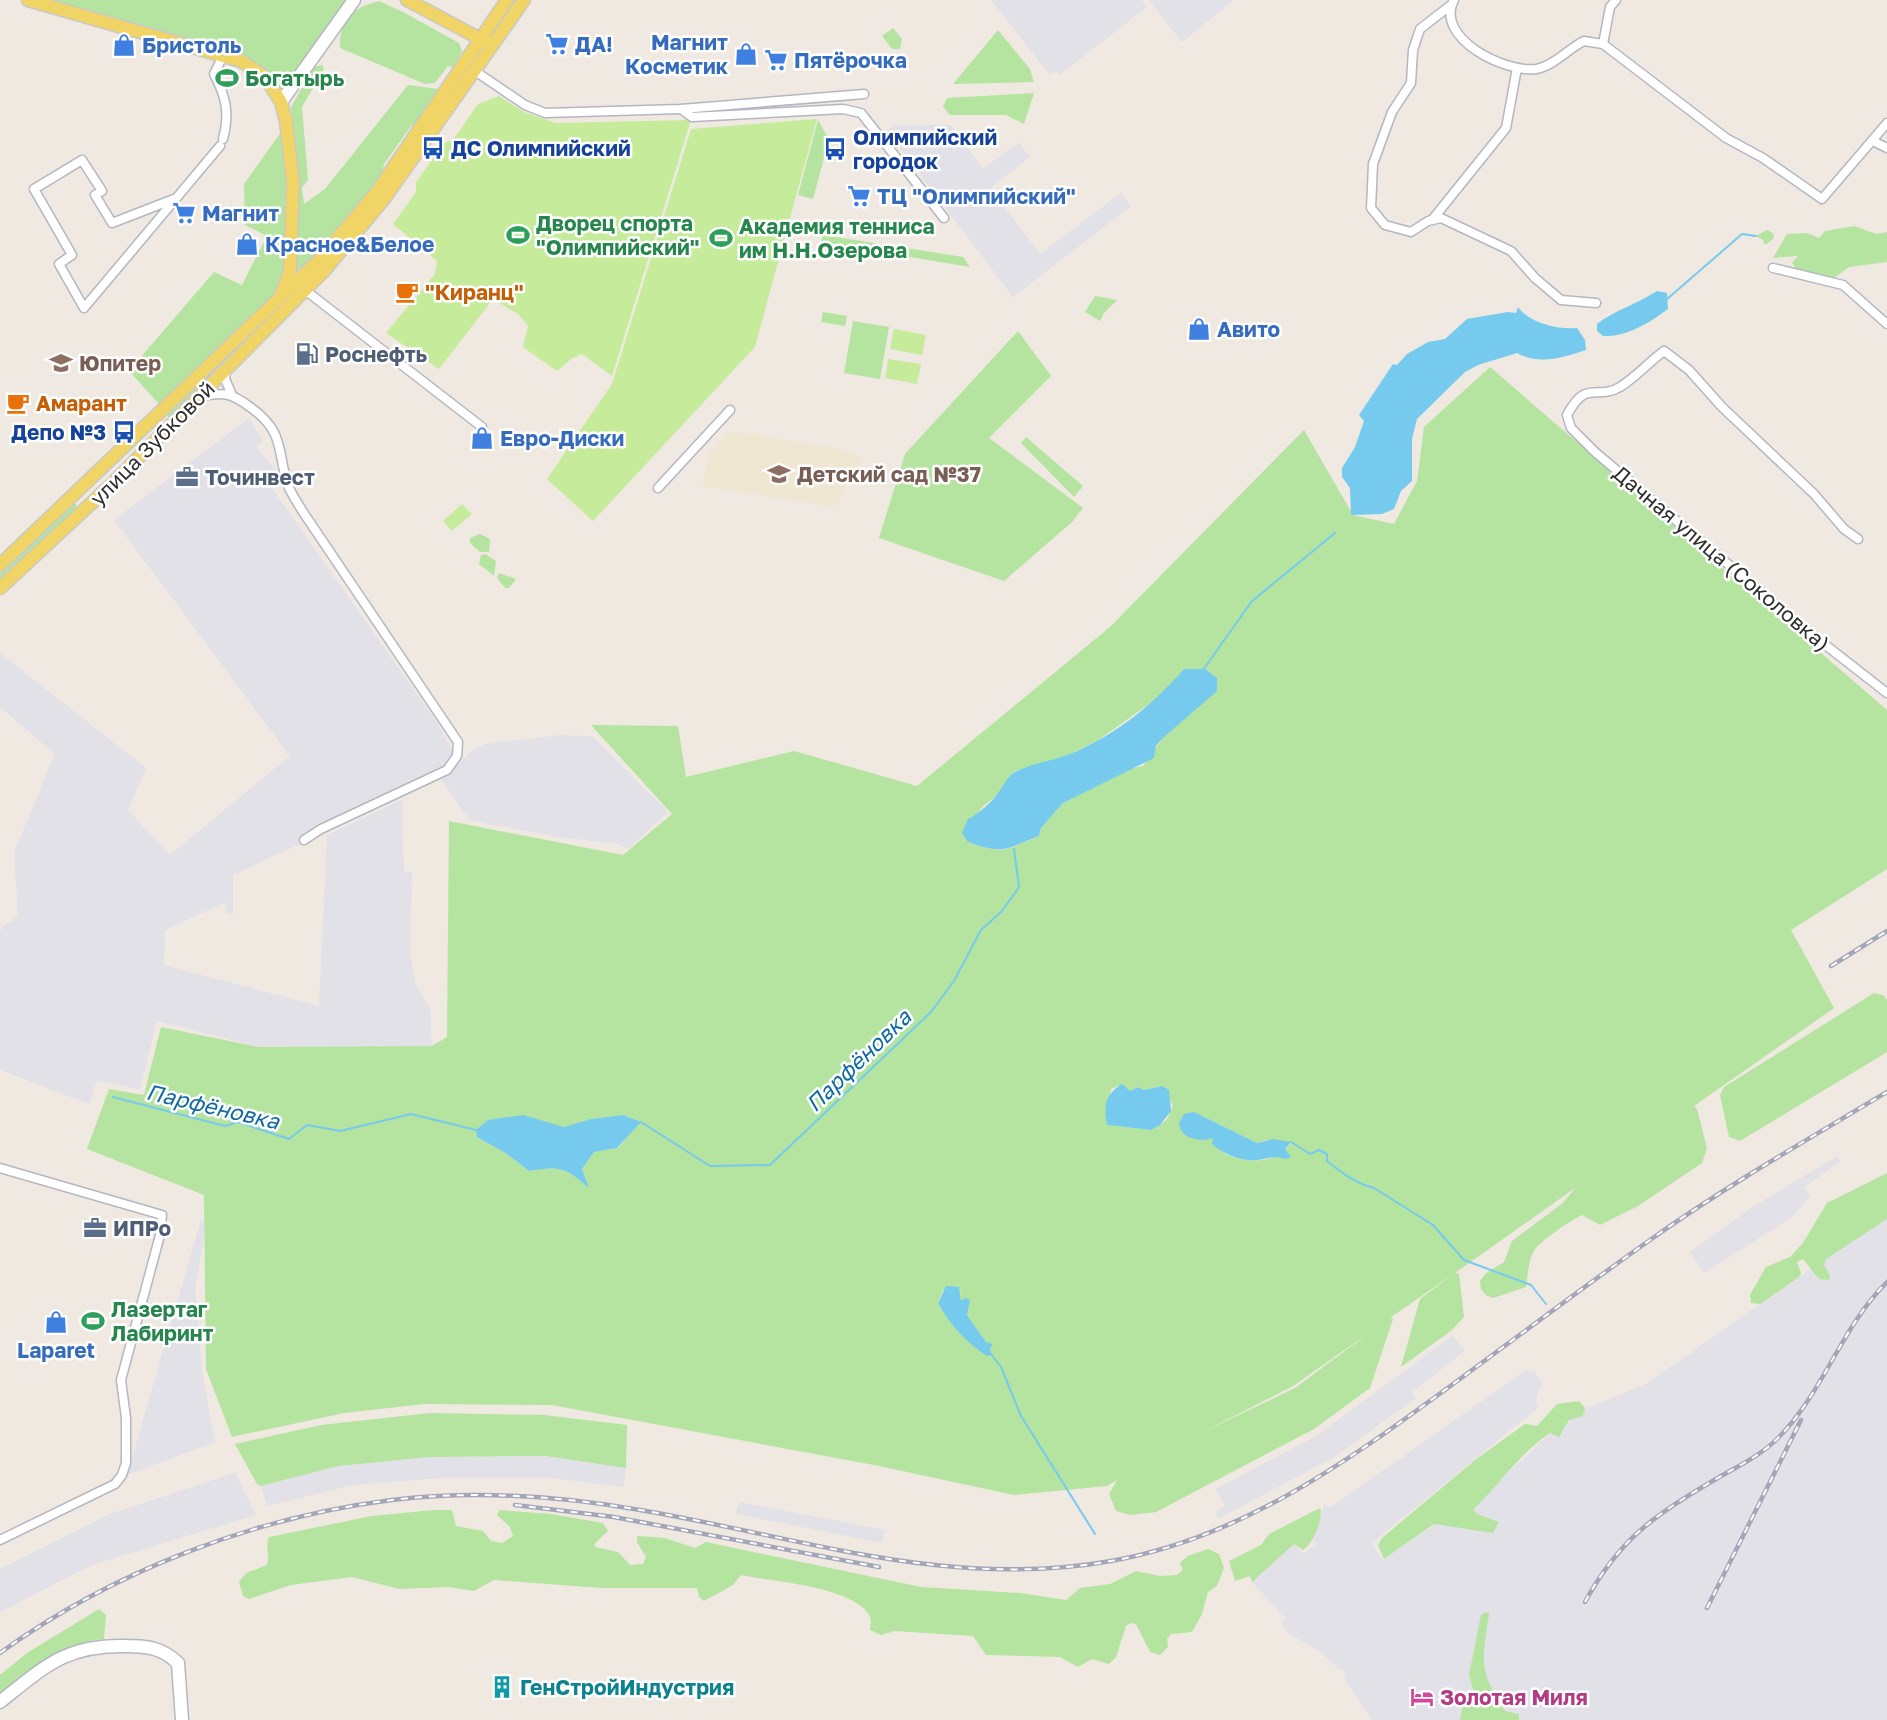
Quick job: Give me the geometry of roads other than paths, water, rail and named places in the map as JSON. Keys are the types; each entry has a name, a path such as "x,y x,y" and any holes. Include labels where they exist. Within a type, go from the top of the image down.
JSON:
{"main road":[{"path":"28,0 241,61 265,77 281,102 293,182 290,271 279,299"},
{"path":"281,102 354,0"},
{"path":"407,0 487,42"},
{"name":"улица Зубковой","path":"0,588 111,485 199,398 384,200 475,71 507,0"},
{"name":"улица Зубковой","path":"0,565 279,299 299,290 318,261 376,193 487,42 524,0"},
{"path":"290,271 299,290"},
{"path":"163,410 159,419 163,424 172,424"},
{"path":"99,470 111,485"},
{"path":"82,486 81,495 87,500 95,499"},
{"path":"69,500 76,500 82,504 82,512"},
{"path":"0,1702 55,1660 73,1651 96,1646 158,1648 178,1663 182,1720"}],"street":[{"path":"1603,44 1610,7 1616,0"},
{"path":"1452,3 1452,24 1466,42 1488,59 1517,68 1538,69 1584,41 1603,44 1726,138 1763,158 1822,199 1887,123"},
{"path":"1452,3 1420,29 1413,50 1411,82 1392,112 1373,164 1371,208 1385,225 1411,232 1432,220 1441,218 1511,251 1535,278 1560,300 1596,303"},
{"path":"174,199 112,222 95,195 102,191 82,160 34,189 72,255 59,264 84,308 221,143 228,121 226,98 213,74 223,56"},
{"path":"1432,220 1506,128 1512,110 1517,68"},
{"path":"475,71 525,105 545,113 681,109 864,94"},
{"path":"843,109 846,97"},
{"path":"681,109 692,117 843,109 861,113 944,218"},
{"path":"1873,141 1887,148"},
{"path":"1773,268 1843,285 1887,324"},
{"path":"299,290 482,427"},
{"name":"Дачная улица (Соколовка)","path":"1858,539 1844,529 1814,494 1722,407 1689,370 1664,351 1617,388 1585,392 1574,402 1567,415 1571,428 1594,452 1805,629 1887,693"},
{"path":"226,370 225,380 232,395"},
{"path":"199,398 215,393 232,395 258,412 273,429 283,455 289,488 303,512 458,742 457,756 447,770 321,829 304,840"},
{"path":"658,488 730,410"},
{"path":"0,1168 162,1215 160,1235 121,1380 126,1426 126,1463 122,1475 115,1484 0,1540"}],"water":[{"path":"1657,291 1667,293 1668,309 1653,319 1629,332 1612,336 1603,336 1597,331 1597,324 1604,319"},
{"path":"1518,307 1529,317 1544,324 1561,328 1577,328 1585,340 1586,350 1551,359 1534,359 1517,353 1478,365 1465,372 1417,419 1412,439 1412,481 1401,491 1394,509 1382,514 1351,515 1350,488 1342,477 1342,468 1355,447 1364,421 1359,415 1393,364 1397,365 1407,354 1428,342 1445,339 1467,319 1508,312 1516,313"},
{"path":"1184,669 1205,669 1217,678 1217,691 1163,738 1156,746 1154,758 1063,803 1041,828 1039,836 1006,849 991,849 968,842 962,833 968,819 980,812 992,800 1012,774 1084,748 1116,730 1145,708"},
{"path":"1122,1084 1130,1091 1138,1087 1144,1090 1162,1086 1169,1090 1171,1111 1160,1125 1151,1130 1107,1125 1107,1101 1112,1092"},
{"path":"1194,1112 1257,1143 1273,1139 1291,1142 1285,1149 1291,1157 1245,1160 1233,1157 1216,1148 1212,1144 1213,1138 1203,1140 1187,1136 1180,1129 1179,1123 1184,1114"},
{"path":"523,1115 564,1127 591,1119 623,1115 641,1122 617,1148 594,1152 582,1169 589,1188 568,1172 561,1170 529,1171 507,1154 477,1137 476,1130 488,1120"},
{"path":"946,1286 959,1287 961,1301 965,1298 970,1300 967,1315 986,1342 993,1344 990,1348 991,1355 987,1356 966,1339 942,1311 938,1303"}],"waterway":[{"name":"Парфёновка","path":"1666,300 1742,234 1756,236"},
{"name":"Парфёновка","path":"1203,670 1252,601 1335,533"},
{"name":"Парфёновка","path":"641,1122 710,1166 770,1165 931,1012 954,981 981,930 1002,911 1019,887 1014,849"},
{"name":"Парфёновка","path":"113,1097 225,1126 238,1122 289,1139 307,1125 340,1131 411,1114 476,1130"},
{"path":"1291,1142 1310,1154 1319,1150 1327,1154 1327,1161 1343,1173 1361,1184 1374,1188 1433,1225 1464,1260 1531,1285 1546,1304"},
{"path":"990,1353 1001,1367 1021,1416 1095,1534"}],"railway":[{"path":"1831,966 1887,931"},
{"path":"0,1653 90,1597 187,1552 238,1534 340,1508 423,1497 485,1495 579,1501 640,1510 816,1546 932,1565 991,1569 1050,1568 1111,1561 1159,1550 1204,1535 1248,1516 1331,1469 1371,1443 1679,1220 1887,1092"},
{"path":"1585,1602 1612,1561 1641,1530 1675,1504 1756,1456 1777,1439 1807,1402 1857,1319 1887,1282"},
{"path":"1707,1608 1801,1420"},
{"path":"515,1505 614,1517 879,1567"}],"place":[{"name":"ДА!","path":"557,44"},
{"name":"Бристоль","path":"124,45"},
{"name":"Магнит Косметик","path":"746,54"},
{"name":"Пятёрочка","path":"776,60"},
{"name":"Богатырь","path":"227,78"},
{"name":"ДС Олимпийский","path":"433,148"},
{"name":"Олимпийский городок","path":"835,149"},
{"name":"ТЦ \"Олимпийский\"","path":"859,196"},
{"name":"Магнит","path":"184,213"},
{"name":"Дворец спорта \"Олимпийский\"","path":"518,235"},
{"name":"Академия тенниса им Н.Н.Озерова","path":"721,238"},
{"name":"Красное&Белое","path":"247,244"},
{"name":"\"Киранц\"","path":"407,292"},
{"name":"Авито","path":"1199,329"},
{"name":"Роснефть","path":"307,354"},
{"name":"Юпитер","path":"61,363"},
{"name":"Амарант","path":"18,403"},
{"name":"Депо №3","path":"124,432"},
{"name":"Евро-Диски","path":"482,438"},
{"name":"Детский сад №37","path":"779,474"},
{"name":"Точинвест","path":"187,477"},
{"name":"ИПРо","path":"95,1228"},
{"name":"Лазертаг Лабиринт","path":"93,1321"},
{"name":"Laparet","path":"56,1322"},
{"name":"ГенСтройИндустрия","path":"502,1687"},
{"name":"Золотая Миля","path":"1422,1697"}]}
